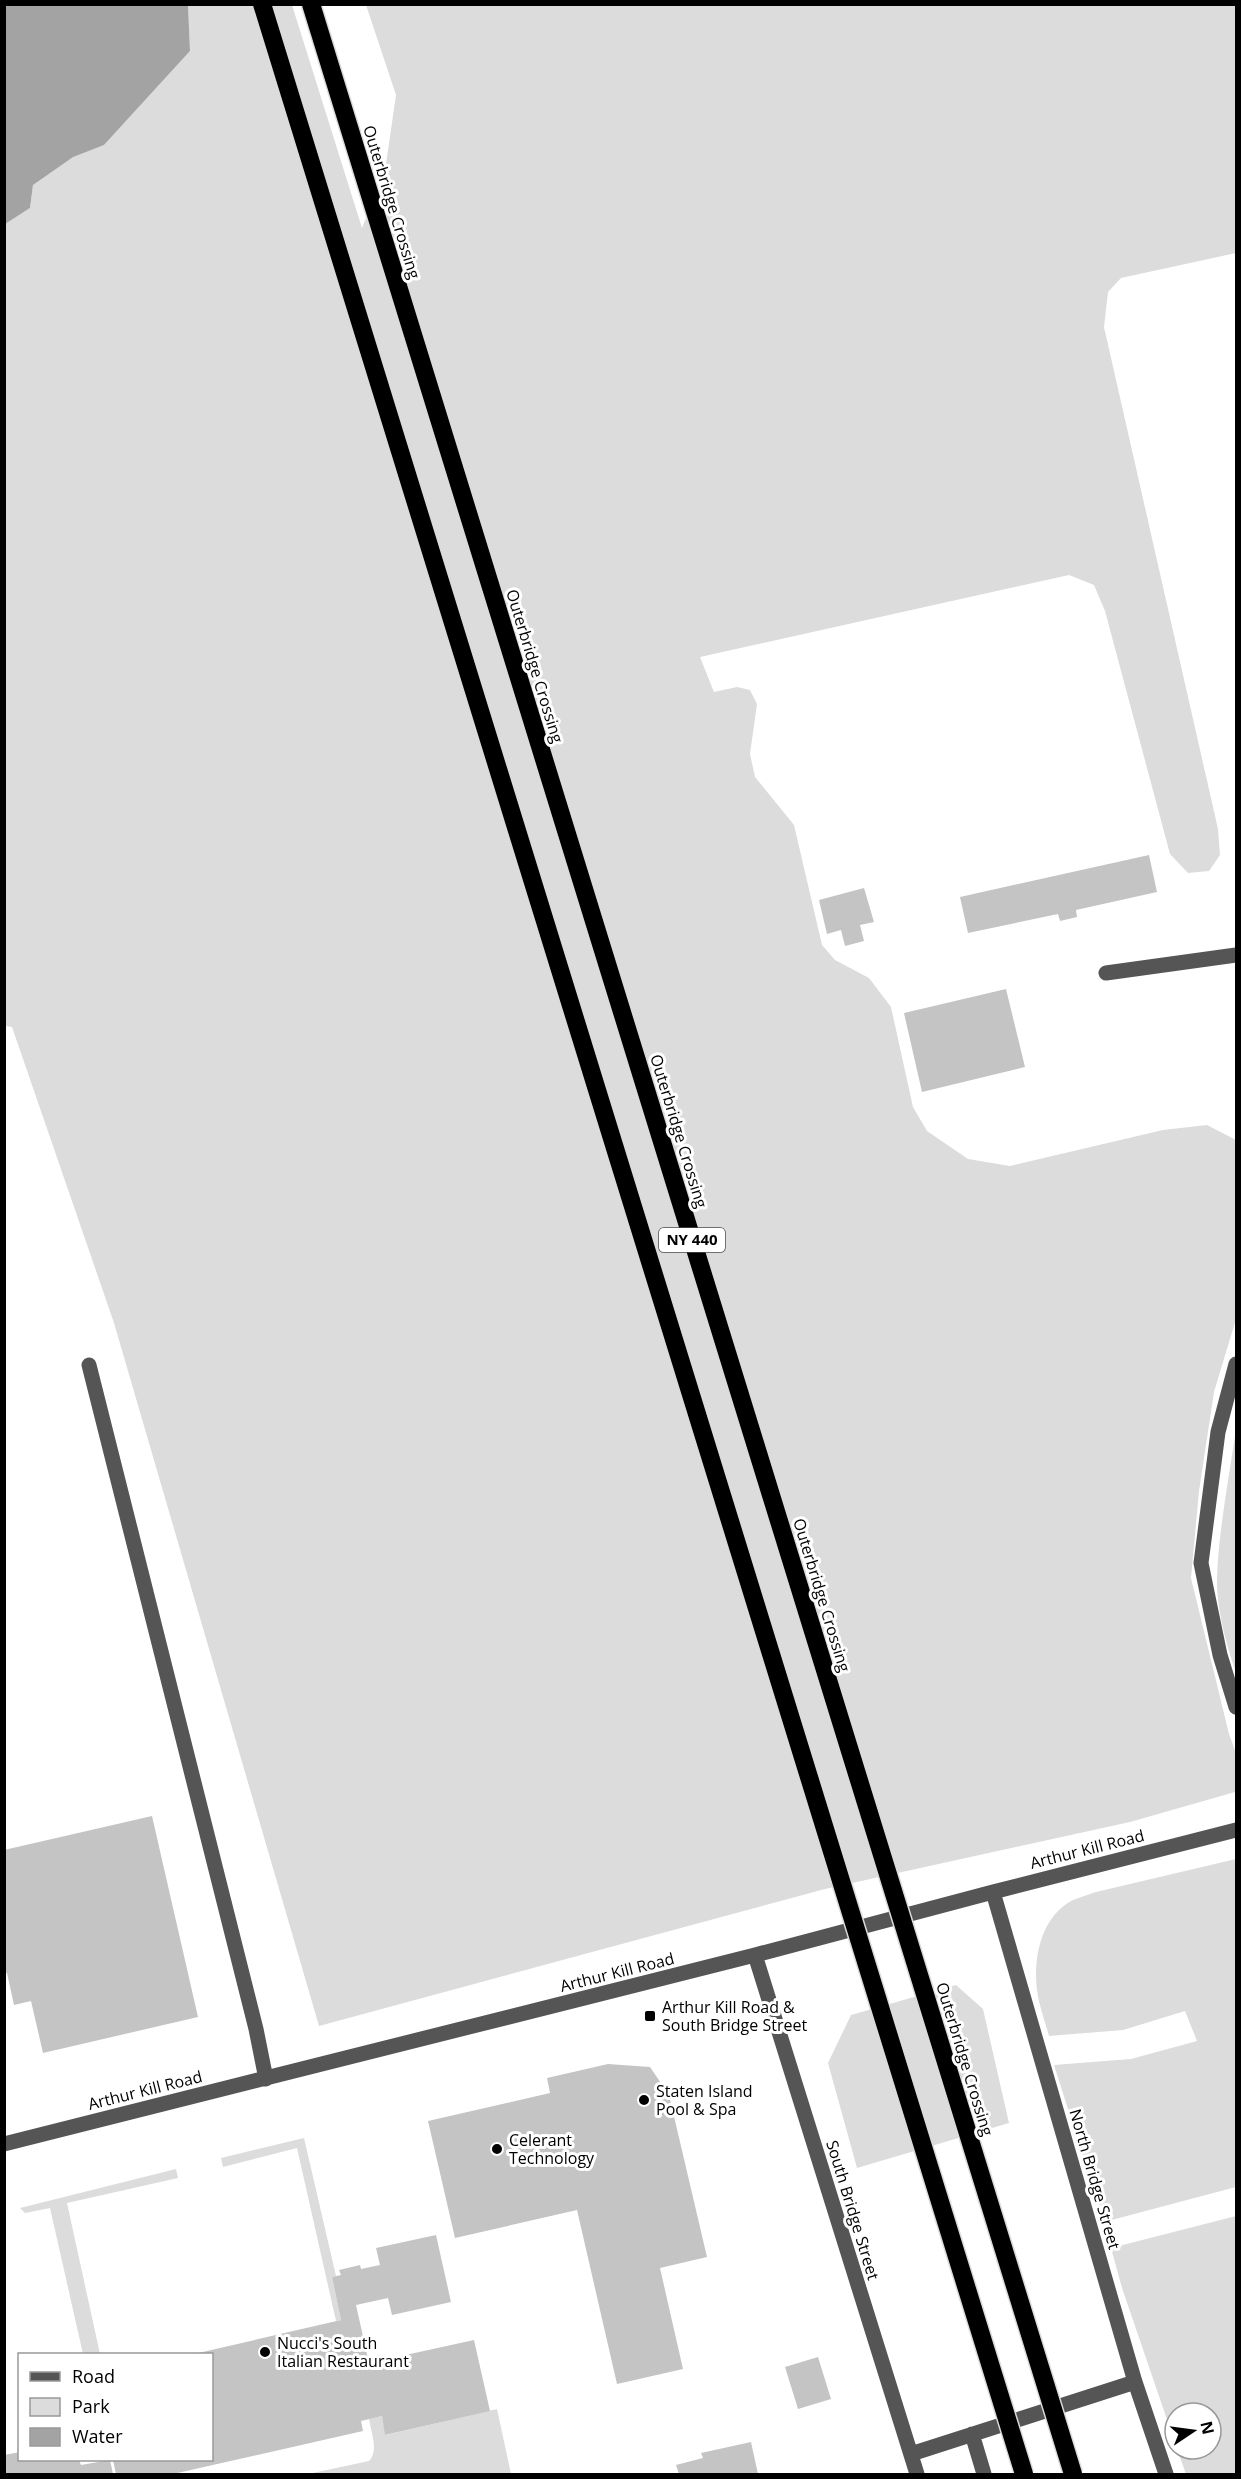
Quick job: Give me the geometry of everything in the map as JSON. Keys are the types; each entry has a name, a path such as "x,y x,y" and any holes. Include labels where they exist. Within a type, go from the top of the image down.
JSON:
{"highway":[{"name":"NY 440","path":"262,4 1024,2475"},
{"name":"Outerbridge Crossing","path":"311,4 1073,2475"}],"street":[{"path":"1106,974 1236,955"},
{"path":"1236,1364 1218,1432 1201,1563 1220,1655 1236,1707"},
{"path":"89,1365 256,2029 266,2079"},
{"name":"Arthur Kill Road","path":"4,2144 755,1955 1236,1830"},
{"name":"North Bridge Street","path":"993,1892 1135,2382 1166,2475"},
{"name":"South Bridge Street","path":"755,1955 917,2475"},
{"path":"911,2454 1135,2382"},
{"path":"972,2434 984,2475"}],"green space":[{"path":"188,5 292,5 362,228 385,171 396,95 366,5 1236,5 1236,253 1121,278 1108,292 1104,327 1218,829 1220,855 1209,871 1188,873 1170,854 1105,611 1094,585 1069,575 700,657 714,692 737,687 750,690 757,704 750,754 755,777 794,825 822,945 835,960 869,978 891,1007 913,1107 927,1131 968,1159 1010,1166 1163,1130 1207,1125 1236,1140 1236,1319 1214,1392 1199,1491 1191,1578 1229,1734 1236,1753 1235,1792 1130,1822 825,1889 319,2026 114,1323 12,1027 5,1026 4,224 30,208 33,185 73,156 104,145 190,51"},
{"path":"1236,1429 1236,1672 1222,1625 1217,1577 1222,1521"},
{"path":"1236,1859 1236,2187 1104,2222 1054,2065 1131,2059 1197,2041 1185,2011 1123,2030 1049,2036 1036,1978 1038,1952 1046,1927 1062,1907 1073,1900 1096,1892"},
{"path":"956,1985 983,2009 1009,2123 857,2168 828,2063 851,2015"},
{"path":"304,2138 336,2276 332,2277 341,2320 336,2321 297,2148 223,2167 221,2158"},
{"path":"176,2169 178,2178 67,2203 100,2353 83,2353 50,2208 25,2213 20,2208"},
{"path":"1236,2216 1236,2474 1186,2474 1181,2461 1223,2461 1223,2401 1163,2401 1163,2408 1122,2288 1111,2248"},
{"path":"497,2409 511,2474 308,2474 369,2461 374,2447 369,2419 382,2416 386,2435"}],"water":[{"path":"4,5 188,5 190,51 104,145 73,157 33,185 30,208 5,224"}],"building":[{"path":"1149,855 1157,892 1076,910 1077,917 1060,921 1058,914 968,933 960,897"},
{"path":"864,888 874,922 860,925 864,941 845,946 841,930 827,934 819,900"},
{"path":"1006,989 1025,1067 922,1092 904,1013"},
{"path":"152,1816 198,2017 43,2053 31,2001 14,2005 7,1973 4,1974 4,1850"},
{"path":"608,2064 650,2067 669,2095 707,2257 660,2268 683,2369 617,2384 577,2210 455,2238 428,2121 550,2093 547,2078"},
{"path":"436,2235 451,2302 392,2315 388,2298 356,2305 369,2363 474,2340 490,2411 385,2435 382,2416 361,2421 363,2431 173,2474 116,2474 113,2461 213,2461 213,2353 198,2353 341,2320 332,2277 341,2275 339,2270 360,2265 361,2269 380,2265 376,2248"},
{"path":"818,2357 831,2399 798,2409 785,2367"},
{"path":"751,2442 758,2474 679,2474 676,2465 703,2458 701,2453"},
{"path":"18,2452 18,2461 79,2461 81,2465 110,2461 113,2474 4,2474 4,2455"}],"place":[{"name":"Arthur Kill Road & South Bridge Street","path":"650,2016"},
{"name":"Staten Island Pool & Spa","path":"644,2100"},
{"name":"Celerant Technology","path":"497,2149"},
{"name":"Nucci's South Italian Restaurant","path":"265,2352"}]}
